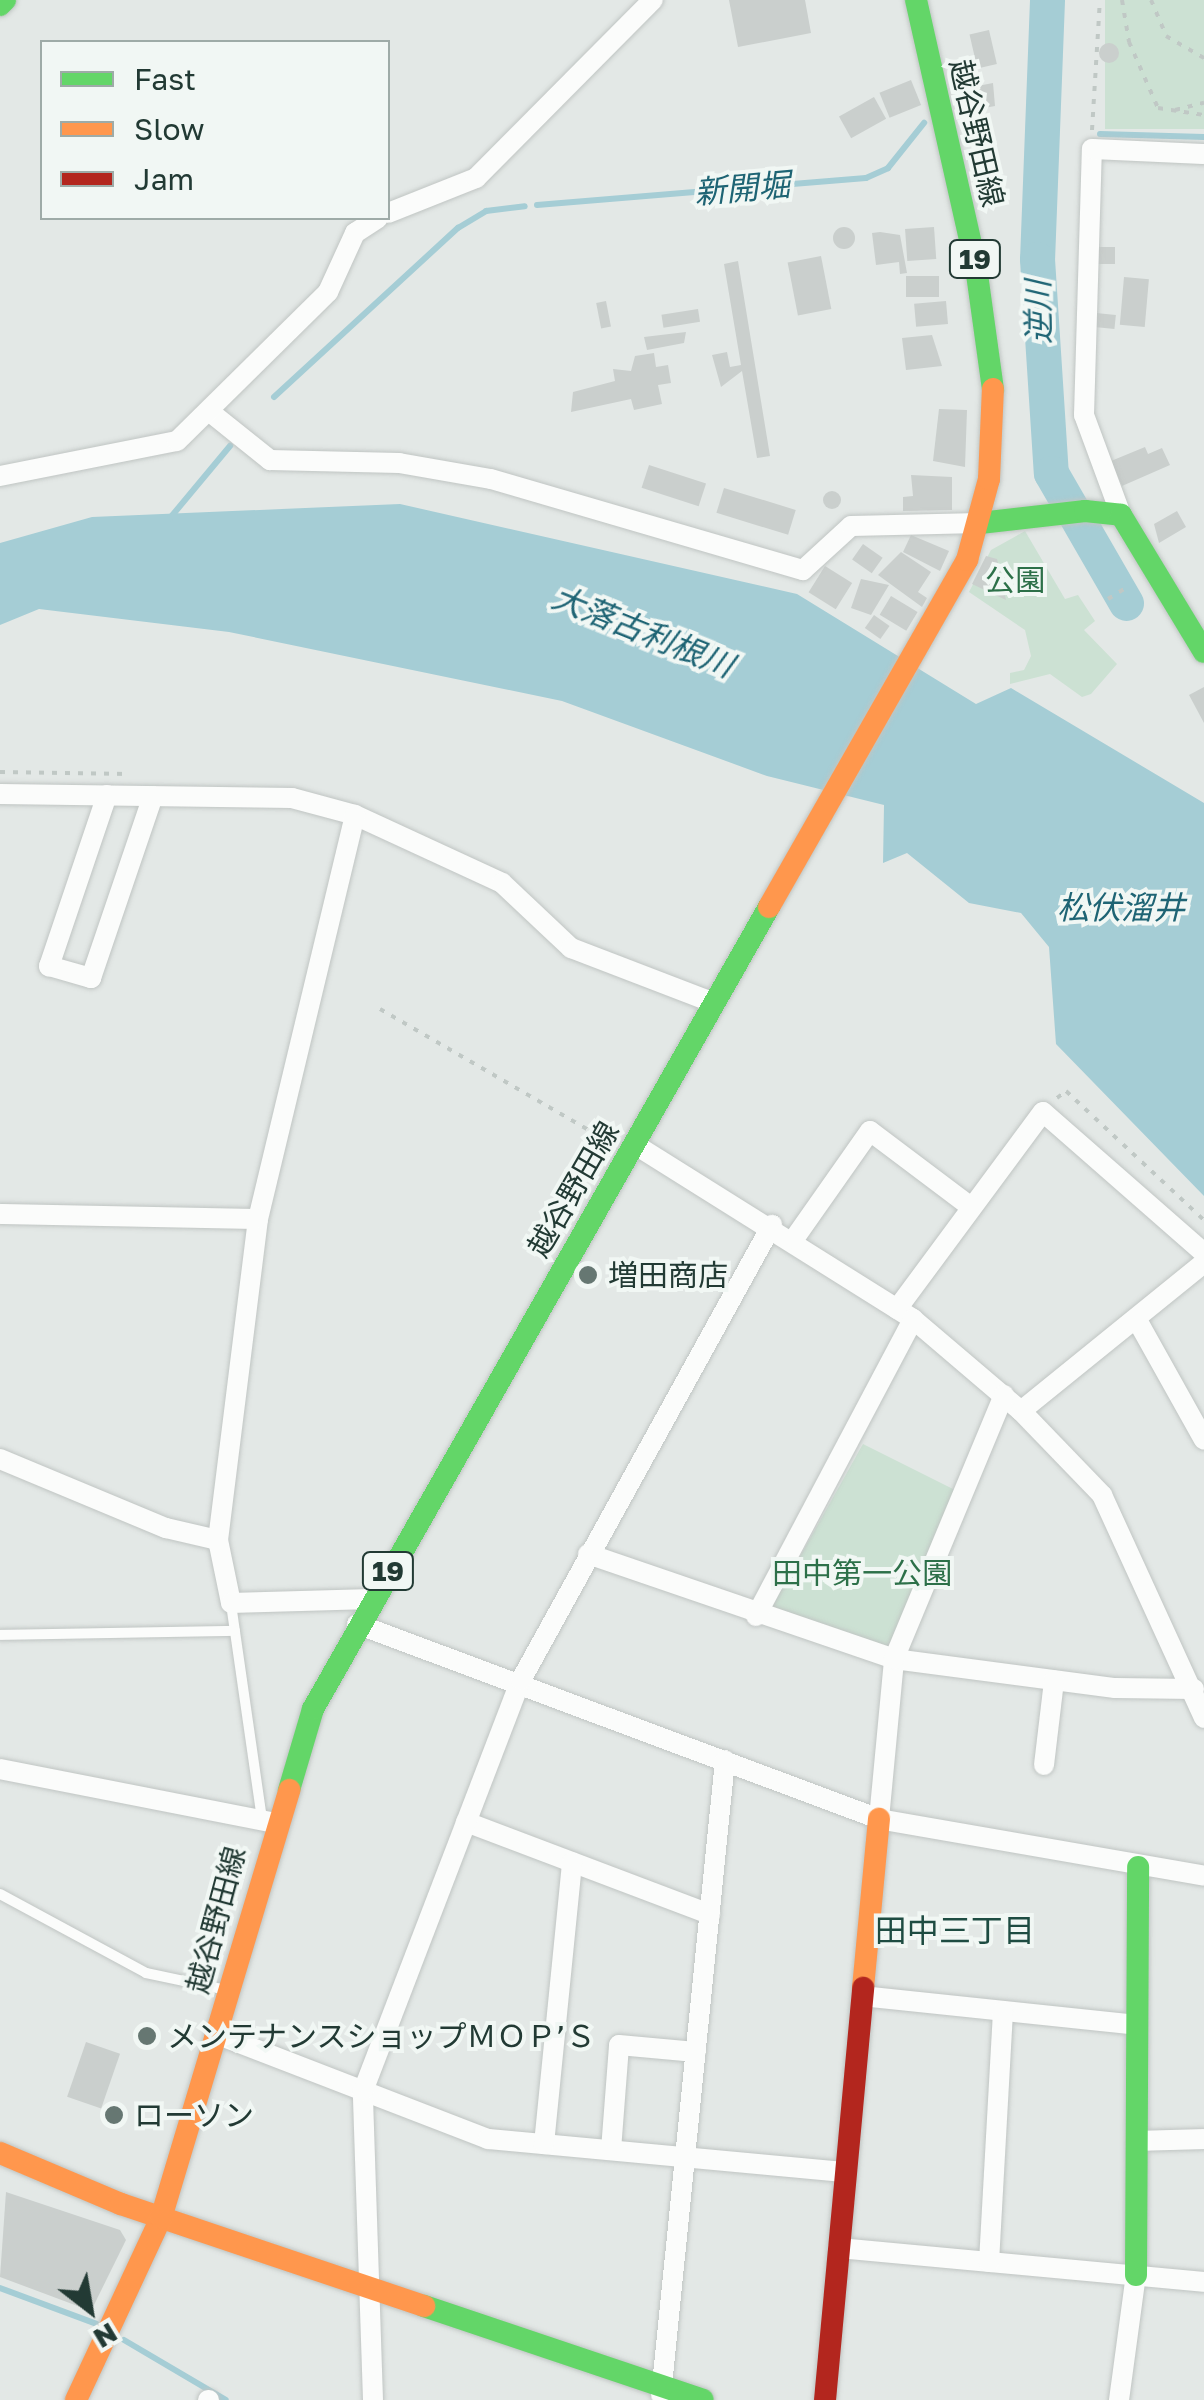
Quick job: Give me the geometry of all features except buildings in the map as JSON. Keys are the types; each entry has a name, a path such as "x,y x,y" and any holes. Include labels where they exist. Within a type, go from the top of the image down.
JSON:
{"main road":[{"name":"越谷野田線","path":"76,2400 161,2218 228,1990 268,1822 313,1709 371,1599 912,660 980,522 992,429 988,336 916,0"},
{"path":"980,522 1085,511 1121,515 1204,652"},
{"path":"825,2400 879,1818"},
{"path":"1136,2275 1138,1867"},
{"path":"0,2153 161,2218 661,2394 703,2400"}],"street":[{"path":"390,212 476,178 654,0"},
{"path":"1121,515 1084,415 1092,149 1204,154"},
{"path":"0,476 137,454 177,441 328,292 356,233 375,220"},
{"path":"210,412 270,460 399,462 491,479 803,570 851,526 980,522"},
{"path":"0,794 292,798 356,815 502,882 571,948 714,1003"},
{"path":"107,795 49,966 91,978 153,796"},
{"path":"356,815 258,1219 218,1540 231,1603 371,1599"},
{"path":"756,1616 905,1314 972,1208 1043,1112 1204,1252"},
{"path":"794,1239 870,1131 972,1208"},
{"path":"632,1148 794,1239 905,1314 1022,1411 1102,1495 1204,1718"},
{"path":"0,1214 258,1219"},
{"path":"373,2400 374,2291 363,2091 521,1680 772,1225"},
{"path":"1022,1411 1204,1263"},
{"path":"1137,1320 1204,1440"},
{"path":"879,1818 894,1660 1004,1395"},
{"path":"0,1459 166,1528 218,1540"},
{"path":"588,1554 756,1616 894,1660 1054,1681 1194,1689"},
{"path":"358,1624 521,1680 879,1818 1204,1876"},
{"path":"1044,1765 1054,1681"},
{"path":"661,2394 726,1760"},
{"path":"0,1769 268,1822"},
{"path":"466,1822 710,1914"},
{"path":"544,2144 572,1862"},
{"path":"862,1996 1136,2025"},
{"path":"988,2262 1004,2011"},
{"path":"216,2034 488,2139 844,2172"},
{"path":"611,2150 620,2045 696,2052"},
{"path":"1137,2141 1204,2139"},
{"path":"838,2248 1204,2282"},
{"path":"1118,2400 1136,2275"}],"lane":[{"path":"231,1603 268,1822"},
{"path":"0,1634 235,1630"},
{"path":"0,1894 146,1973 228,1990"}],"path":[{"path":"1092,149 1100,0"},
{"path":"1122,0 1142,76 1158,108 1204,115"},
{"path":"1152,0 1166,36 1204,58"},
{"path":"1172,111 1204,103"},
{"path":"1111,597 1125,588"},
{"path":"380,1009 543,1110 632,1148"},
{"path":"1043,1112 1066,1091 1204,1220"}],"green space":[{"path":"1105,0 1204,0 1204,129 1105,129"},
{"name":"公園","path":"1025,531 1065,599 1078,595 1095,621 1084,630 1117,664 1091,694 1082,697 1050,674 1010,684 1010,673 1024,670 1031,656 1025,630 969,592 991,550"},
{"name":"田中第一公園","path":"863,1444 963,1494 896,1653 771,1608"}],"water":[{"path":"400,504 797,594 976,704 1011,688 1204,803 1204,1196 1056,1044 1049,947 1021,913 969,903 907,853 883,863 884,805 767,776 562,701 229,632 39,609 0,625 0,543 92,517"}],"waterway":[{"name":"逆川","path":"1047,0 1037,259 1051,473 1126,603"},
{"name":"新開堀","path":"537,205 866,178 888,168 924,123"},
{"name":"新開堀","path":"962,124 975,124"},
{"name":"新開堀","path":"1100,134 1204,137"},
{"name":"新開堀","path":"274,397 458,228 486,211 525,206"},
{"path":"170,518 230,446"},
{"path":"0,2288 97,2324"},
{"path":"124,2340 226,2400"}],"traffic: fast":[{"path":"0,5 5,0"},
{"path":"916,0 976,267 993,389"},
{"path":"980,523 1085,511 1121,515 1204,652"},
{"path":"289,1790 313,1709 769,907"},
{"path":"1136,2275 1138,1867"},
{"path":"424,2306 703,2400"}],"traffic: slow":[{"path":"769,907 967,560 989,479 993,389"},
{"path":"76,2400 161,2218 289,1790"},
{"path":"863,1988 879,1819"},
{"path":"0,2153 121,2204 424,2306"}],"traffic: jam":[{"path":"825,2400 863,1988"}],"place":[{"name":"増田商店","path":"588,1275"},
{"name":"メンテナンスショップＭＯＰ’Ｓ","path":"147,2036"},
{"name":"ローソン","path":"114,2115"}],"district":[{"name":"田中三丁目","path":"955,1930"}],"water label":[{"name":"大落古利根川","path":"643,631"},
{"name":"松伏溜井","path":"1121,907"}]}
